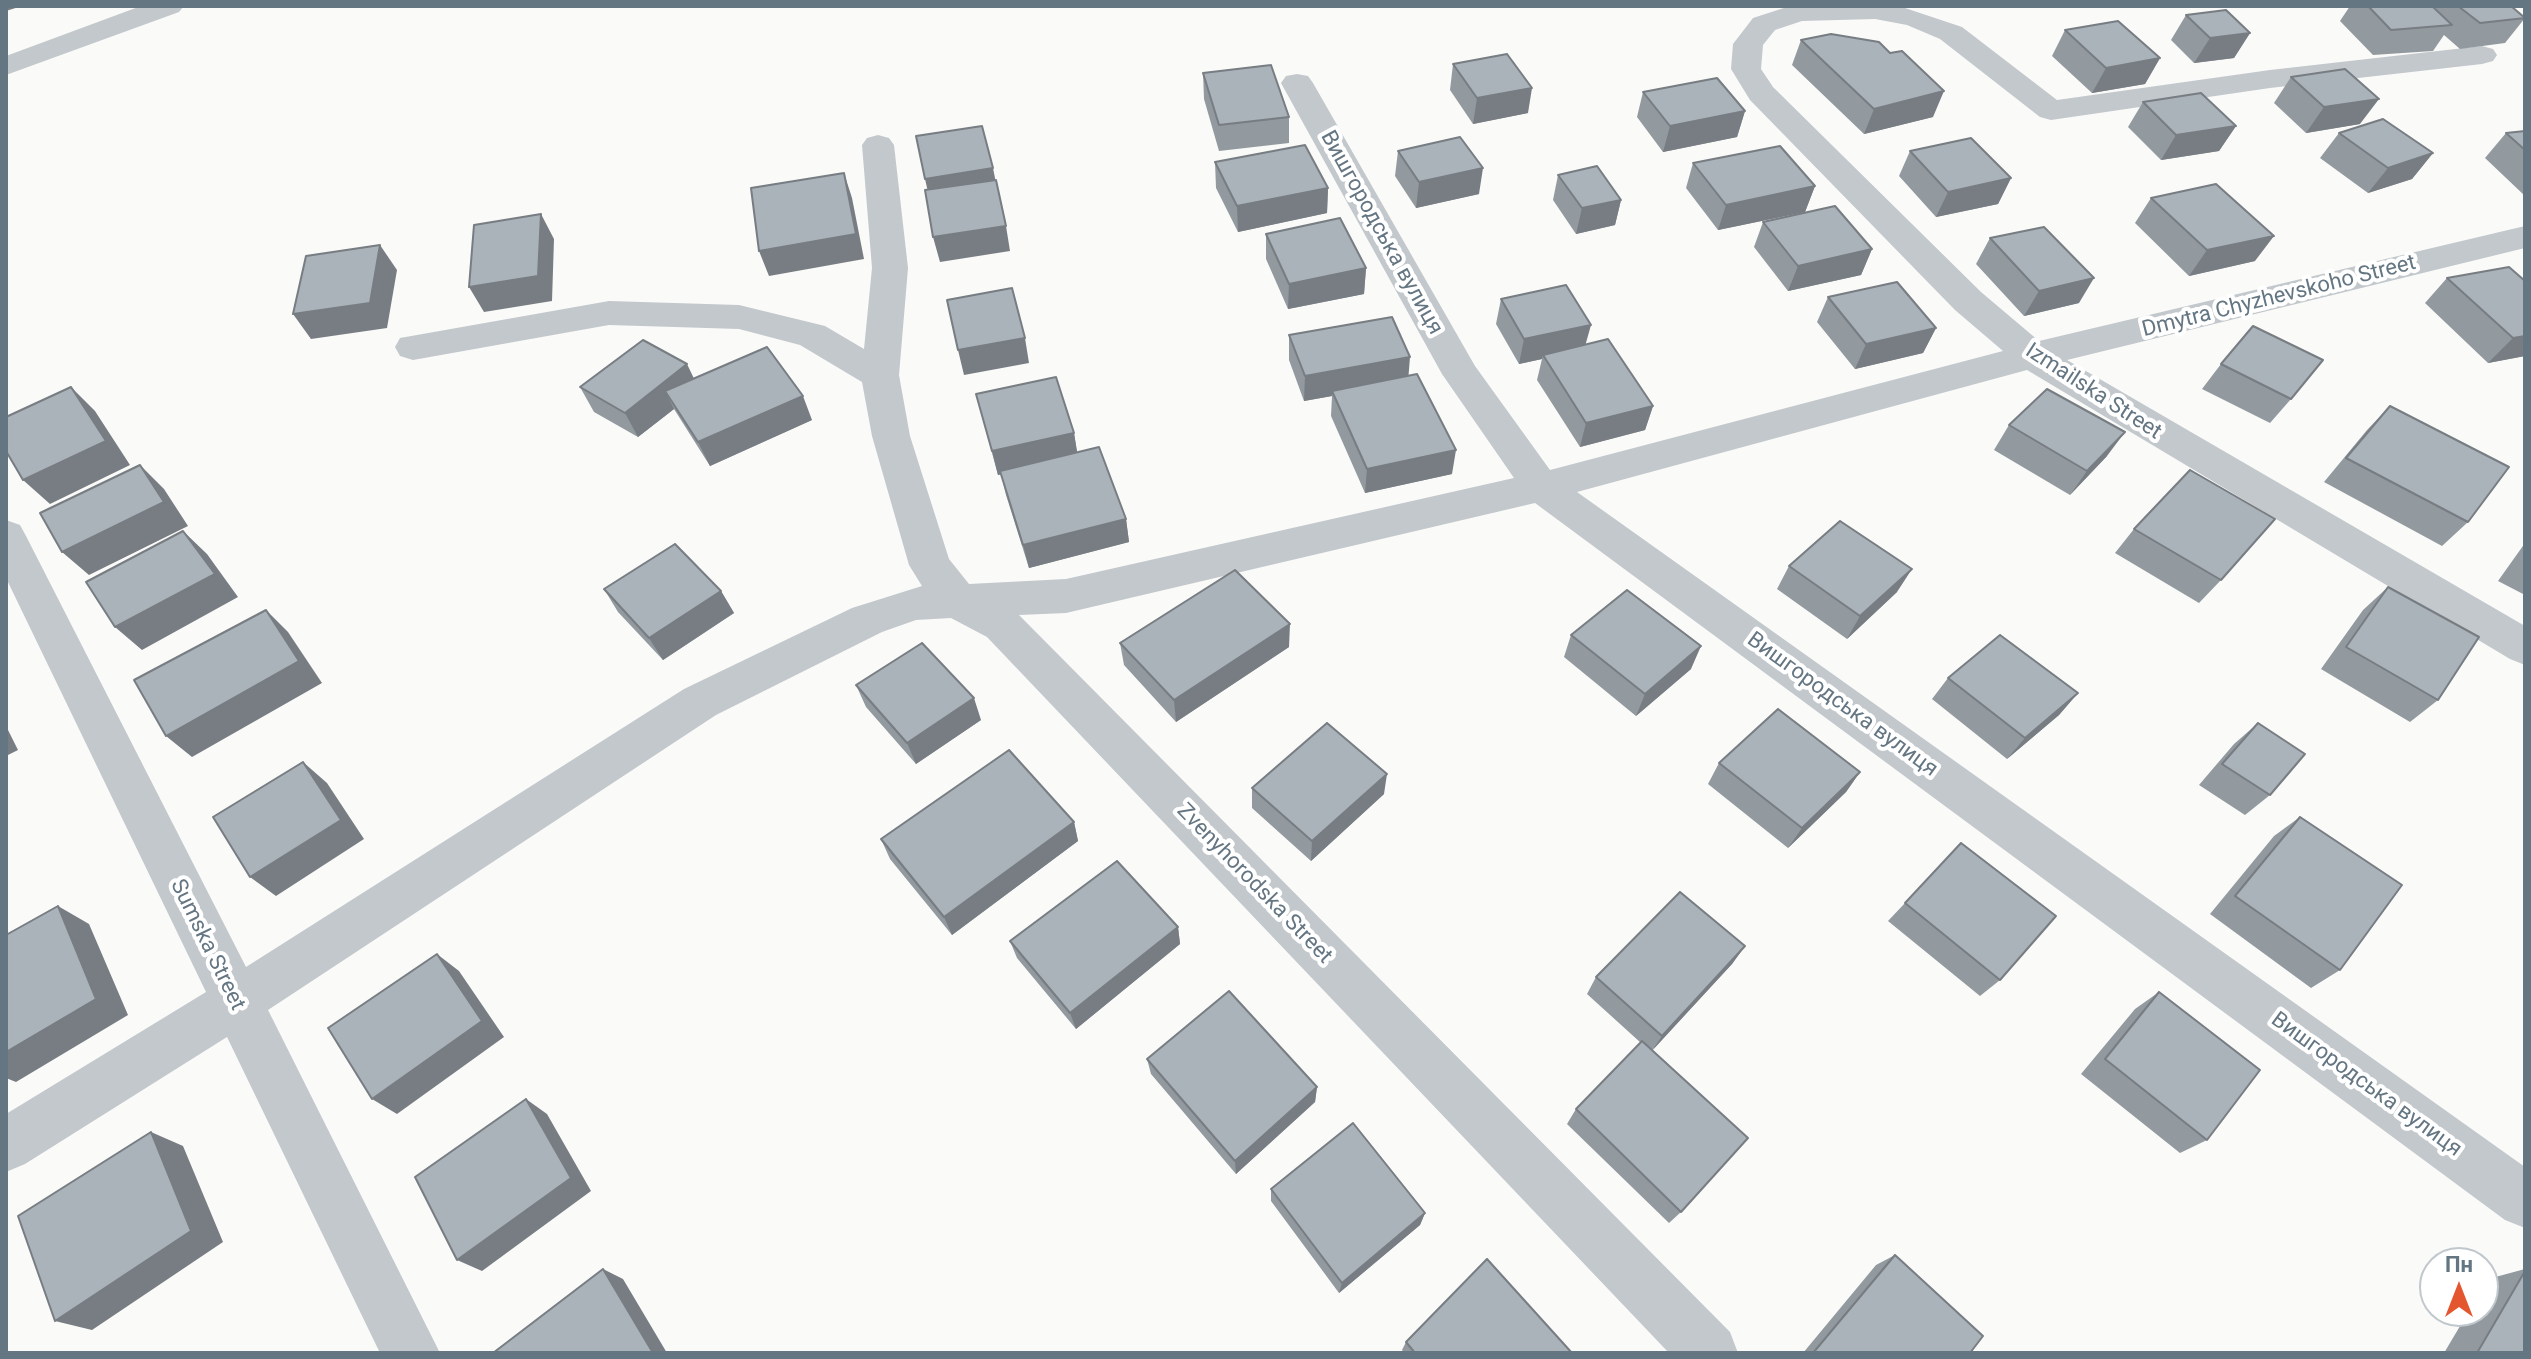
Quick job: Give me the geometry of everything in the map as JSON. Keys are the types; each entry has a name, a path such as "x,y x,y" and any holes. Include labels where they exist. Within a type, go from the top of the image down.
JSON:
{"street":[{"path":"6,66 169,6"},
{"name":"Izmailska Street","path":"2482,55 2270,79 2051,110 1981,53 1951,33 1915,18 1875,10 1798,13 1764,24 1748,44 1746,69 1761,93 1968,301 2032,356 2128,416 2525,647"},
{"name":"Вишгородська вулиця","path":"1297,83 1461,374 1541,487 2525,1200"},
{"name":"Zvenyhorodska Street","path":"878,145 890,268 880,375 891,436 930,565 960,603 1002,625 1709,1353"},
{"name":"Dmytra Chyzhevskoho Street","path":"6,1145 235,1003 700,702 867,620 914,603 1066,596 1541,487 2032,356 2525,237"},
{"path":"413,347 609,313 739,317 812,335 880,375"},
{"name":"Sumska Street","path":"6,536 411,1353"}],"building":[{"path":"2368,6 2432,6 2452,25 2391,30"},
{"path":"2458,6 2511,6 2525,18 2480,23"},
{"path":"2226,10 2250,33 2210,38 2186,15"},
{"path":"2118,21 2160,58 2106,68 2065,30"},
{"path":"1831,34 1879,42 1890,53 1902,51 1944,91 1874,109 1801,40"},
{"path":"1507,54 1532,88 1477,98 1453,64"},
{"path":"1271,65 1289,117 1219,125 1203,73"},
{"path":"2345,69 2379,99 2324,107 2291,77"},
{"path":"1717,78 1745,111 1670,126 1643,92"},
{"path":"2201,93 2236,126 2176,135 2143,102"},
{"path":"2383,119 2433,153 2388,168 2339,133"},
{"path":"982,126 993,168 925,179 916,136"},
{"path":"2525,131 2525,150 2506,133"},
{"path":"1460,137 1483,168 1419,182 1398,151"},
{"path":"1971,138 2011,178 1948,192 1910,151"},
{"path":"1305,145 1328,188 1237,206 1215,162"},
{"path":"1780,146 1815,186 1726,205 1693,163"},
{"path":"1597,166 1621,200 1582,208 1558,175"},
{"path":"844,173 856,234 759,251 751,188"},
{"path":"996,180 1006,226 933,237 925,190"},
{"path":"2216,184 2274,236 2207,250 2151,198"},
{"path":"1835,206 1872,249 1798,266 1763,222"},
{"path":"541,214 538,276 469,287 474,225"},
{"path":"1340,218 1366,268 1289,284 1266,234"},
{"path":"2044,227 2094,278 2039,291 1990,238"},
{"path":"380,245 370,303 293,314 306,256"},
{"path":"2509,267 2525,281 2525,336 2513,338 2447,278"},
{"path":"1897,282 1936,328 1866,344 1828,297"},
{"path":"1566,285 1591,325 1524,339 1501,299"},
{"path":"1012,288 1025,338 958,350 947,300"},
{"path":"1392,317 1410,357 1305,376 1289,335"},
{"path":"2253,326 2323,360 2291,399 2221,364"},
{"path":"1608,339 1653,406 1586,423 1543,355"},
{"path":"643,340 687,364 625,413 580,387"},
{"path":"767,347 803,396 698,442 665,391"},
{"path":"1417,374 1456,450 1367,469 1332,391"},
{"path":"1056,377 1074,433 992,451 976,394"},
{"path":"71,387 106,441 23,480 6,451 6,417"},
{"path":"2047,389 2125,432 2087,471 2009,425"},
{"path":"2390,406 2509,467 2468,522 2346,458"},
{"path":"1099,447 1126,519 1023,545 1000,471"},
{"path":"140,465 164,502 62,552 40,513"},
{"path":"2190,470 2275,519 2221,580 2134,529"},
{"path":"1840,521 1912,569 1860,616 1789,566"},
{"path":"183,531 215,574 115,627 86,582"},
{"path":"675,544 721,591 649,638 604,589"},
{"path":"1235,570 1290,624 1174,700 1120,643"},
{"path":"2388,587 2479,637 2438,700 2346,647"},
{"path":"1627,590 1701,646 1645,694 1571,635"},
{"path":"266,610 299,661 166,736 134,680"},
{"path":"2000,635 2078,693 2025,738 1948,678"},
{"path":"922,643 974,698 907,743 856,685"},
{"path":"1778,709 1860,772 1802,828 1719,763"},
{"path":"1327,723 1387,774 1312,841 1252,788"},
{"path":"2258,723 2305,754 2270,795 2222,764"},
{"path":"1009,750 1074,822 944,917 881,839"},
{"path":"303,762 341,820 250,877 213,817"},
{"path":"2300,817 2402,885 2340,970 2235,896"},
{"path":"1961,843 2056,916 2000,980 1905,903"},
{"path":"1117,861 1178,927 1070,1013 1010,941"},
{"path":"1680,892 1745,946 1662,1036 1596,977"},
{"path":"58,906 96,999 6,1052 6,935"},
{"path":"437,954 482,1021 372,1099 328,1028"},
{"path":"1229,991 1317,1087 1235,1161 1147,1059"},
{"path":"2159,992 2260,1070 2207,1140 2105,1059"},
{"path":"1642,1041 1748,1138 1681,1212 1576,1109"},
{"path":"526,1099 571,1178 457,1260 415,1177"},
{"path":"1353,1123 1425,1213 1342,1283 1271,1189"},
{"path":"151,1132 191,1231 55,1321 18,1216"},
{"path":"1895,1255 1983,1336 1970,1353 1813,1353"},
{"path":"1487,1259 1572,1353 1415,1353 1406,1342"},
{"path":"603,1269 653,1353 493,1353"},
{"path":"2525,1271 2525,1353 2477,1353 2492,1327 2499,1327 2499,1315"}]}
